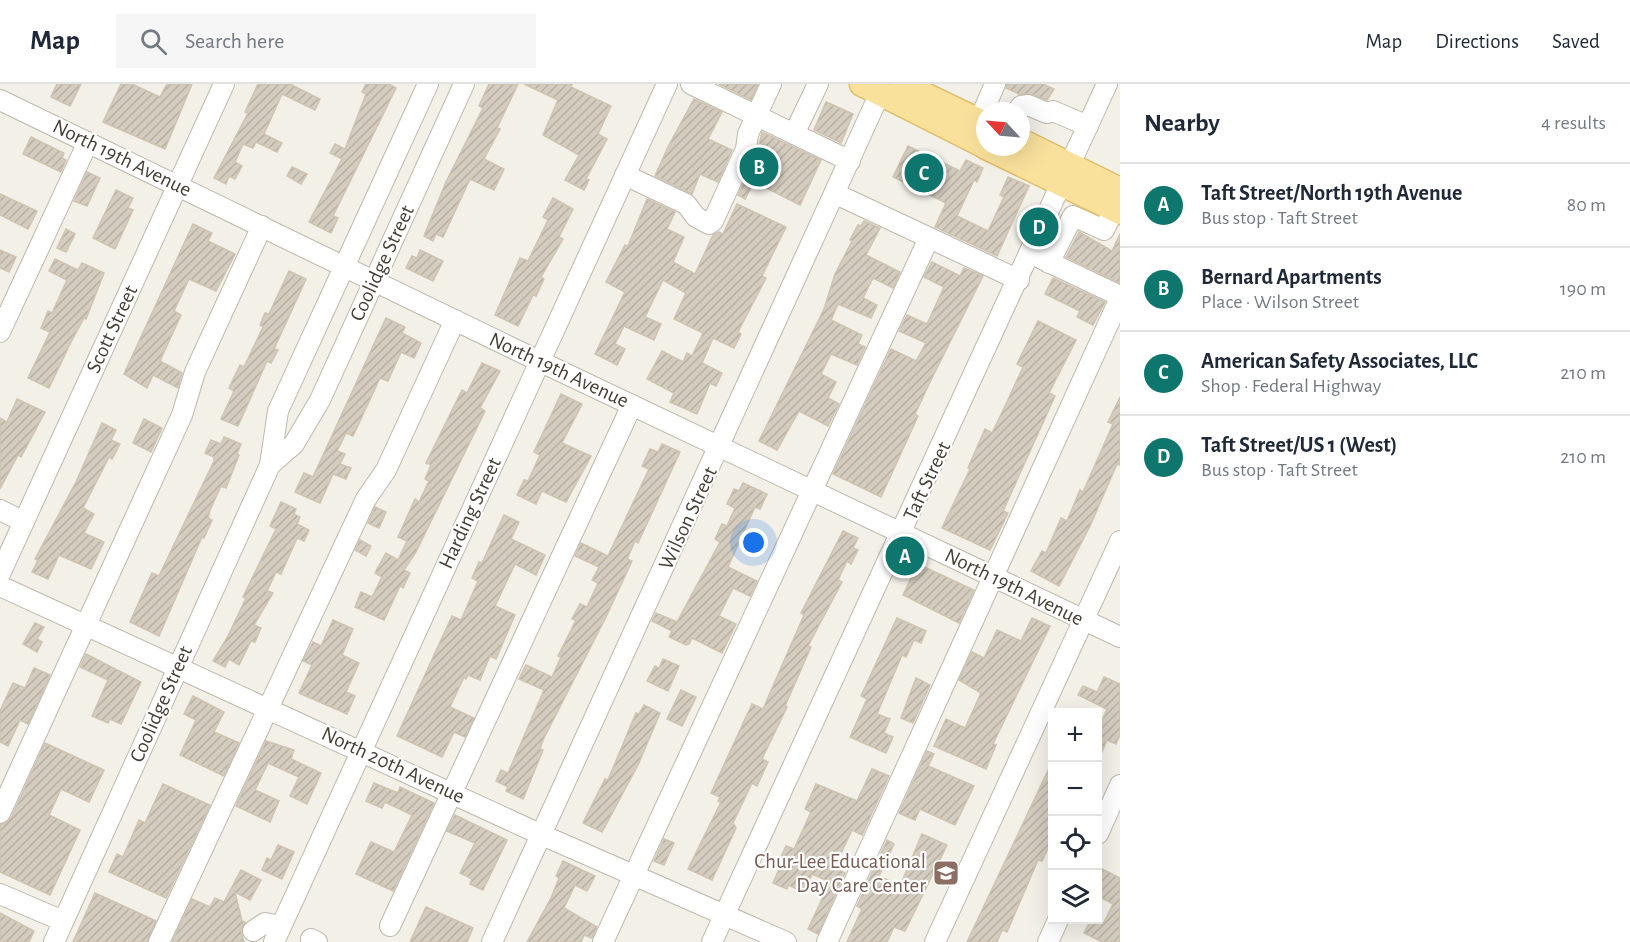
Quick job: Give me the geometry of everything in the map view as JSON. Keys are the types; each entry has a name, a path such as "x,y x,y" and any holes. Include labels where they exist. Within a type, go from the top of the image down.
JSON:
{"main road":[{"path":"902,84 976,119"},
{"path":"871,89 976,142"},
{"path":"1030,148 1066,175 1118,203"},
{"path":"1012,156 1066,175"}],"street":[{"path":"0,92 4,84"},
{"name":"Scott Street","path":"0,574 224,84"},
{"name":"Coolidge Street","path":"54,942 180,667 194,628 270,465 278,411 428,84"},
{"name":"Coolidge Street","path":"270,465 294,444 306,426 464,84"},
{"name":"Harding Street","path":"277,934 667,84"},
{"path":"691,84 850,161"},
{"path":"626,175 686,204 696,217 709,224 713,221 746,149 748,134 771,84"},
{"path":"794,134 818,84"},
{"path":"989,102 995,84"},
{"name":"Taft Street","path":"712,942 903,533 1107,84"},
{"path":"1112,84 1120,88"},
{"name":"Wilson Street","path":"498,940 542,835 836,194 850,161 871,89"},
{"name":"North 19th Avenue","path":"0,100 539,361 1120,637"},
{"path":"1030,106 1047,113 1053,111 1088,126"},
{"path":"0,332 88,142"},
{"path":"836,194 1019,280"},
{"path":"1049,262 1073,216 1104,230 1118,203"},
{"path":"0,813 182,415 195,372 262,226"},
{"path":"1042,228 1062,237"},
{"path":"603,942 929,238"},
{"path":"827,942 1120,297 1031,254"},
{"path":"159,942 366,499 386,470 455,320"},
{"path":"390,926 632,405"},
{"path":"0,510 24,522"},
{"path":"935,942 1120,541"},
{"name":"North 20th Avenue","path":"0,586 542,835 786,942"},
{"path":"1102,825 1120,785"},
{"path":"0,894 63,921"},
{"path":"253,931 265,923 277,934"},
{"path":"1048,942 1056,924"}],"building":[{"path":"57,84 81,84 70,106 51,97"},
{"path":"121,84 132,84 160,97 167,84 192,84 165,149 103,122"},
{"path":"258,84 290,84 320,99 315,110 282,94 264,134 282,143 277,152 256,142 253,148 243,144 235,162 242,166 235,179 229,176 226,184 214,178 248,113 245,112"},
{"path":"366,84 389,84 396,88 333,216 338,218 331,233 309,222 342,159 330,153 335,144 345,149 366,94 362,92"},
{"path":"489,84 518,84 497,128 500,129 484,159 504,169 494,190 470,179 443,237 436,234 433,241 424,236 446,182 483,108 479,106"},
{"path":"524,84 572,84 571,87 611,106 598,134 607,139 586,179 589,180 584,190 565,180 579,155 543,135 558,100"},
{"path":"719,84 758,84 751,100"},
{"path":"1007,84 1043,84 1054,89 1047,100 1032,94 1019,94 1006,88"},
{"path":"694,99 722,112 708,139 732,150 718,182 700,174 692,194 655,176"},
{"path":"826,102 853,114 841,143 814,130"},
{"path":"762,132 821,160 800,205 754,182 745,199 738,195 757,154"},
{"path":"31,137 64,153 62,158 66,160 61,172 23,154"},
{"path":"908,146 960,171 966,160 983,168 977,182 974,180 957,216 988,231 1004,197 1000,195 1008,177 1029,186 997,256 935,227 946,203 893,177"},
{"path":"292,167 307,174 301,184 287,176"},
{"path":"87,172 100,178 87,206 74,201"},
{"path":"116,190 133,198 128,208 133,210 115,249 93,238"},
{"path":"0,194 37,211 28,229 0,215"},
{"path":"553,198 573,209 559,237 563,239 541,277 544,279 536,296 533,295 518,326 495,315 520,258 528,261 548,220 543,217"},
{"path":"647,199 675,212 667,229 684,237 673,262 695,274 713,235 719,232 723,234 737,204 786,227 762,276 766,278 738,332 741,334 734,348 713,338 702,363 722,373 716,386 710,383 697,414 670,402 674,393 647,379 662,351 683,362 687,353 692,356 703,333 674,319 686,293 663,280 645,317 661,324 654,340 624,326 615,344 625,349 617,365 595,354 625,292 606,282 625,245 628,246"},
{"path":"864,221 880,228 866,255 900,272 893,288 873,278 863,298 877,305 871,318 838,304 831,320 862,335 858,344 865,347 857,365 831,354 821,374 836,382 828,398 839,404 828,426 799,411 777,450 759,441 824,309 835,274 852,241 850,240 858,225 861,226"},
{"path":"193,224 212,233 208,241 235,254 216,291 189,279 174,311 181,315 160,361 182,373 178,388 153,375 147,388 124,374"},
{"path":"66,229 75,234 66,252 57,248"},
{"path":"1079,232 1112,251 1120,234 1120,283 1066,257"},
{"path":"0,250 16,257 9,272 0,268"},
{"path":"420,250 443,261 433,281 406,268 412,256 417,258"},
{"path":"55,259 78,270 82,263 104,273 86,319 84,318 71,342 49,388 28,378 50,332 41,328 48,311 52,313 67,280 49,271"},
{"path":"932,262 960,276 964,268 983,276 915,414 918,416 881,497 833,474 891,349 916,361 926,343 899,331 907,315 927,324 944,287 924,277"},
{"path":"289,271 306,279 274,349 278,350 271,363 267,361 238,426 221,419 234,391 229,388 240,365 244,367 263,327 260,325 265,313 269,314"},
{"path":"1053,278 1105,302 1093,325 1077,317 1080,311 1045,294"},
{"path":"386,318 405,327 402,333 421,343 414,358 401,352 388,381 380,378 353,436 346,433 337,451 345,454 340,464 351,468 346,479 333,474 320,503 295,492 304,473 313,477"},
{"path":"1038,321 1076,340 1049,393 1055,396 1003,511 1008,513 990,550 942,528 970,469 968,468 985,429 992,433 1006,404 1023,367 1017,364"},
{"path":"482,363 500,371 480,408 485,411 416,552 404,570 410,573 403,588 400,586 384,620 355,607 361,592 372,597 382,577 375,573 386,553 398,560 407,541 398,537 415,499 419,502 429,481 425,479 431,465 426,463 462,390 467,393"},
{"path":"561,394 582,404 562,443 591,456 566,502 542,491 536,504 517,495 524,480 528,481 540,455 534,452"},
{"path":"1120,397 1120,465 1117,464 1090,526 1059,586 1031,571 1042,551 1046,553 1061,518 1067,521 1080,490 1083,492 1113,424 1108,422"},
{"path":"17,399 45,412 21,457 18,455 0,489 0,418 7,422"},
{"path":"144,419 162,428 151,452 133,443"},
{"path":"102,423 116,430 111,440 120,444 112,459 109,457 83,508 94,514 84,533 104,542 91,569 59,555 48,579 32,572 38,560 35,559 76,482"},
{"path":"224,437 241,444 237,454 239,455 226,488 221,486 210,510 208,518 212,520 204,538 202,537 159,636 130,622 152,573 159,576 214,461 214,457 205,453 211,440 221,444"},
{"path":"662,444 680,452 638,543 635,541 627,559 632,561 606,617 543,740 540,749 543,750 523,799 506,791 508,787 496,781 501,770 508,773 544,690 519,679 526,665 552,677 561,657 558,656 576,620 572,619 580,604 587,607 598,583 592,580 599,567 575,556 581,543 608,556 649,469 642,466 650,449 658,452"},
{"path":"743,483 767,494 760,509 755,507 728,567 757,581 750,596 733,588 719,616 736,624 722,653 692,638 686,645 669,637 672,631 652,621 656,613 677,622 720,542 715,539 722,524 727,526 735,508 727,504 734,489 739,491"},
{"path":"281,502 296,509 294,514 300,517 297,524 309,530 304,541 297,538 281,574 276,572 267,591 273,593 254,625 261,628 255,642 251,641 239,665 229,659 225,667 213,661 228,636 246,598 243,597 276,529 270,526"},
{"path":"375,507 386,512 379,528 368,523"},
{"path":"504,515 519,522 511,539 545,555 536,575 515,564 495,606 515,615 496,659 490,656 480,680 468,675 466,679 464,677 450,707 474,718 465,737 454,732 442,757 397,736 452,616 461,620 478,581 472,578 479,562 482,563"},
{"path":"843,531 858,538 853,548 858,550 851,564 847,561 838,580 842,582 808,646 811,647 785,706 787,707 762,759 768,762 757,786 752,783 733,823 736,828 712,880 688,869 721,802 718,801 720,797 711,793 752,704 763,709 804,615 801,613"},
{"path":"360,540 371,546 366,556 355,550"},
{"path":"920,565 974,590 959,623 903,595 915,570 918,571"},
{"path":"897,618 926,631 921,643 914,640 906,657 902,655 877,714 890,719 884,733 893,737 886,753 850,737 867,699 861,696"},
{"path":"1032,618 1050,626 993,744 996,745 986,769 934,746 946,719 965,728 981,693 959,680 972,652 984,658 997,630 1021,641"},
{"path":"333,620 353,629 342,655 359,663 346,692 355,696 347,714 299,693 312,665 303,661 313,642 321,646"},
{"path":"35,623 44,627 37,639 42,642 37,652 23,644"},
{"path":"86,654 141,682 121,724 110,719 108,723 92,716 108,680 80,667"},
{"path":"663,659 679,666 668,691 647,681 655,666 659,668"},
{"path":"34,668 50,675 28,724 20,720 8,746 0,742 0,711 13,683 25,688"},
{"path":"1104,677 1120,684 1120,735 1116,744 1107,740 1102,752 1102,721 1107,709 1078,695 1083,686 1097,692"},
{"path":"916,678 930,685 913,723 901,718"},
{"path":"681,690 696,697 682,726 667,719"},
{"path":"193,696 224,712 214,732 239,743 224,776 180,755 196,720 184,714"},
{"path":"644,705 660,713 638,765 602,832 583,823 605,779 608,780 636,713 639,714"},
{"path":"266,741 294,750 291,759 321,773 307,804 290,796 299,777 268,763 255,790 279,801 270,822 236,806"},
{"path":"45,743 104,770 89,802 61,789 49,815 80,830 50,895 0,872 0,825 11,818"},
{"path":"927,751 934,754 928,766 974,786 955,825 920,809 915,820 899,813"},
{"path":"872,769 889,776 862,835 852,830 834,868 845,873 818,934 808,929 830,882 812,874 804,892 788,885 787,889 773,883 783,860 780,859 786,846 794,849 811,812 805,809 816,784 857,801"},
{"path":"1048,771 1048,848 1042,861 1038,860 1007,932 1002,930 997,942 967,942"},
{"path":"374,783 398,793 400,787 434,803 393,891 356,874 371,842 394,852 412,815 385,802 382,808 366,801"},
{"path":"163,784 210,805 166,898 109,872 117,854 123,857 139,820 145,823"},
{"path":"455,815 507,840 483,890 470,884 472,879 460,873 475,843 447,831"},
{"path":"922,834 947,845 905,931 894,927 887,942 847,942 862,909 857,906 887,840 894,844 879,876 900,886"},
{"path":"664,839 674,843 664,865 654,861"},
{"path":"278,845 294,852 282,879 262,870 267,858 271,860"},
{"path":"563,861 595,876 587,891 575,885 564,908 597,927 592,938 584,935 581,942 527,942 551,898 559,878 556,876"},
{"path":"1102,869 1120,878 1120,942 1102,942 1084,933 1089,924 1103,924 1113,904 1102,898"},
{"path":"241,870 261,880 250,900 235,892 242,921 245,922 241,931 244,942 172,942 192,899 210,907 215,898 224,902"},
{"path":"95,893 156,921 147,942 73,942"},
{"path":"426,907 473,928 467,942 410,942"},
{"path":"0,913 34,931 29,942 0,942"}],"place":[{"name":"Bernard Apartments","path":"759,167"},
{"name":"American Safety Associates, LLC","path":"924,173"},
{"name":"Taft Street/US 1 (West)","path":"1039,227"},
{"name":"Taft Street/North 19th Avenue","path":"905,556"},
{"name":"Chur-Lee Educational Day Care Center","path":"946,873"}]}
